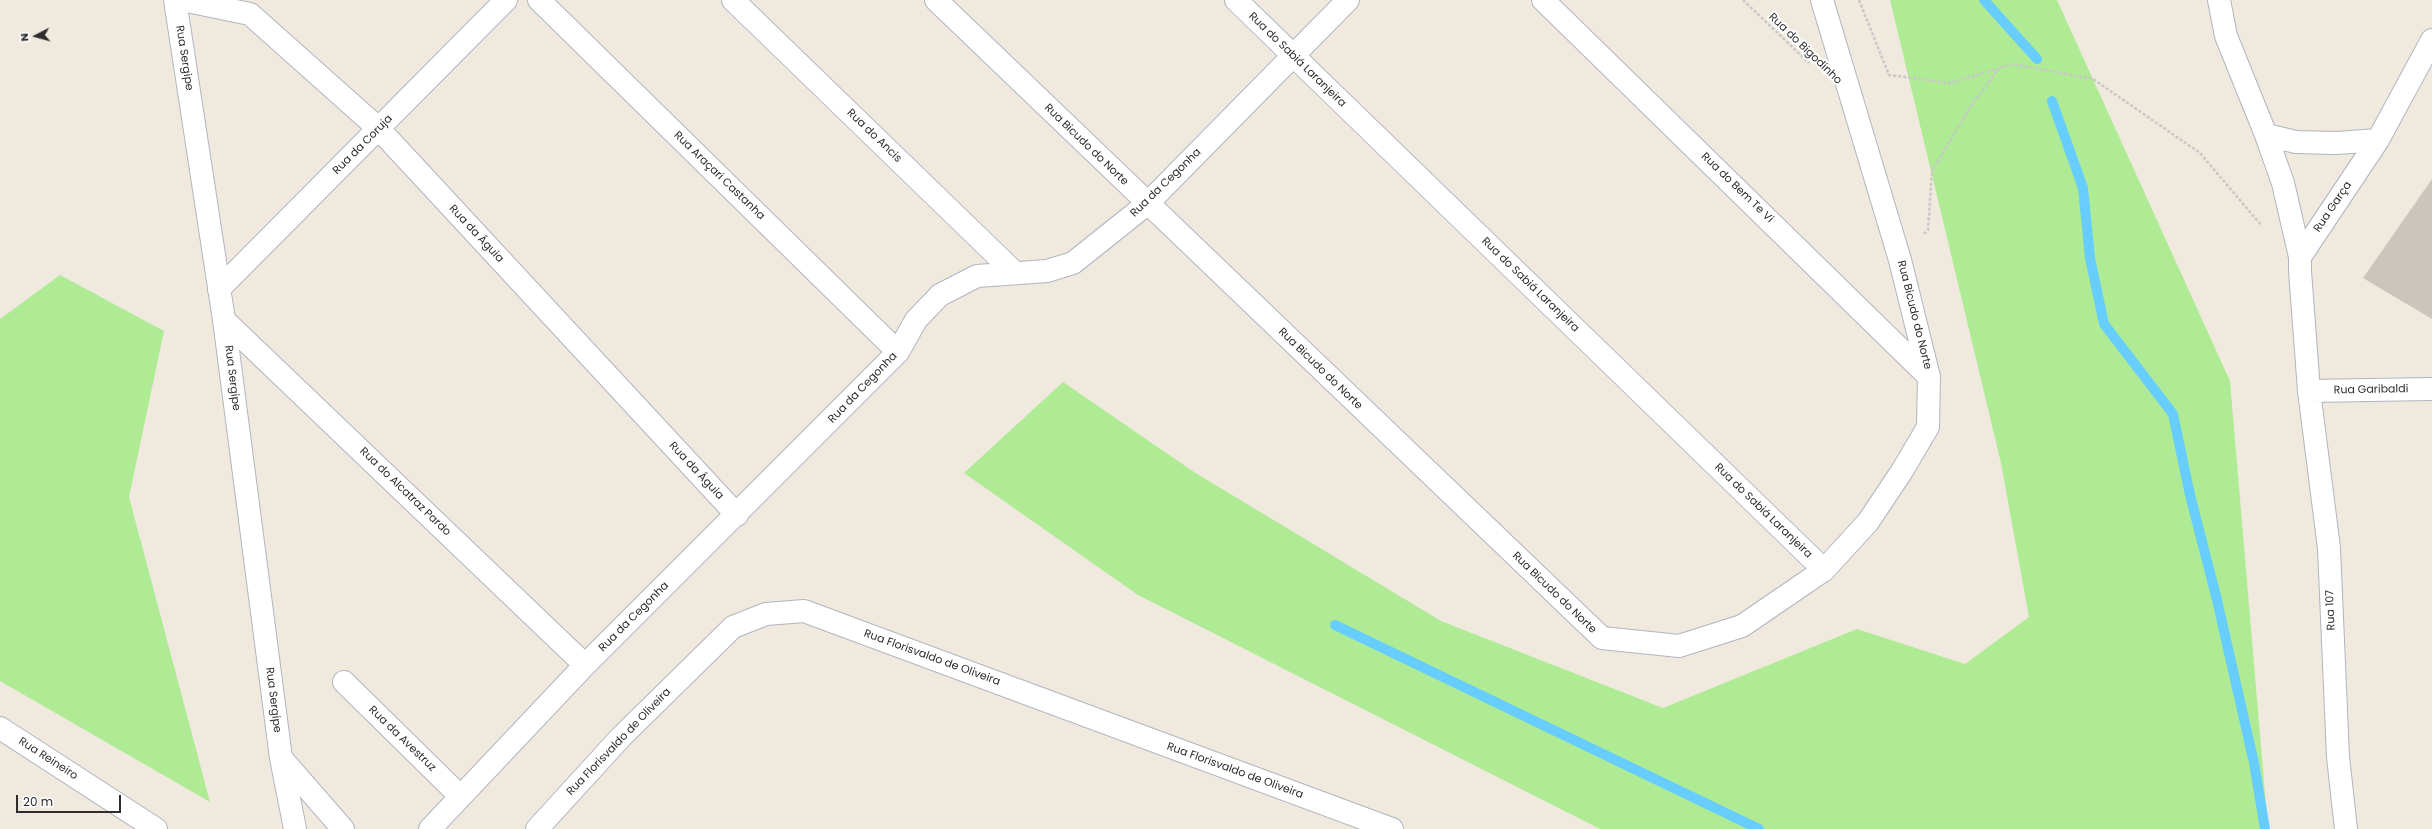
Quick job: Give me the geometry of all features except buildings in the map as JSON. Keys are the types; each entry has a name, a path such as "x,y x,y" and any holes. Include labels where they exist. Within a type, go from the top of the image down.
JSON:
{"street":[{"name":"Rua Sergipe","path":"175,0 224,320 281,758 295,829"},
{"name":"Rua da Águia","path":"182,0 250,14 379,129 737,515"},
{"name":"Rua da Coruja","path":"219,289 506,0"},
{"name":"Rua Araçari Castanha","path":"538,0 898,352"},
{"name":"Rua do Ancis","path":"733,0 1015,273"},
{"name":"Rua Bicudo do Norte","path":"936,0 1602,638 1679,646 1742,626 1824,570 1868,522 1902,471 1928,427 1929,377 1900,260 1822,0"},
{"name":"Rua do Sabiá Laranjeira","path":"1236,0 1824,570"},
{"name":"Rua da Cegonha","path":"430,829 585,665 737,515 898,352 916,320 940,294 977,276 1046,272 1072,263 1148,204 1294,57 1348,0"},
{"name":"Rua do Bem Te Vi","path":"1543,0 1929,377"},
{"path":"2220,0 2226,36 2266,135 2283,183 2300,257 2309,392"},
{"name":"Rua Garça","path":"2300,257 2378,140 2432,40"},
{"path":"2266,135 2296,142 2337,143 2378,140"},
{"name":"Rua do Alcatraz Pardo","path":"224,320 585,665"},
{"name":"Rua Garibaldi","path":"2309,392 2432,389"},
{"name":"Rua 107","path":"2309,392 2329,548 2338,757 2346,829"},
{"name":"Rua Florisvaldo de Oliveira","path":"537,829 621,737 733,627 766,614 804,611 1392,829"},
{"name":"Rua da Avestruz","path":"344,682 460,796"},
{"name":"Rua Reineiro","path":"0,728 156,829"},
{"path":"281,758 343,829"}],"path":[{"name":"Rua do Bigodinho","path":"1743,0 1811,65"},
{"path":"1859,0 1889,75 1950,83 2013,64 2093,79 2200,153 2265,230"},
{"path":"1900,260 1928,230 1932,171 1969,109 1998,69"}],"green space":[{"path":"1890,0 2057,0 2230,381 2268,829 1600,829 1138,595 964,473 1063,382 1194,472 1441,621 1663,708 1857,629 1965,664 2029,617 2001,463"},
{"path":"60,275 164,331 129,497 210,802 0,681 0,319"}],"waterway":[{"path":"1984,0 2037,59"},
{"path":"2052,101 2083,188 2090,258 2104,324 2173,414 2190,495 2217,600 2254,763 2265,829"},
{"path":"1335,625 1759,829"}]}
